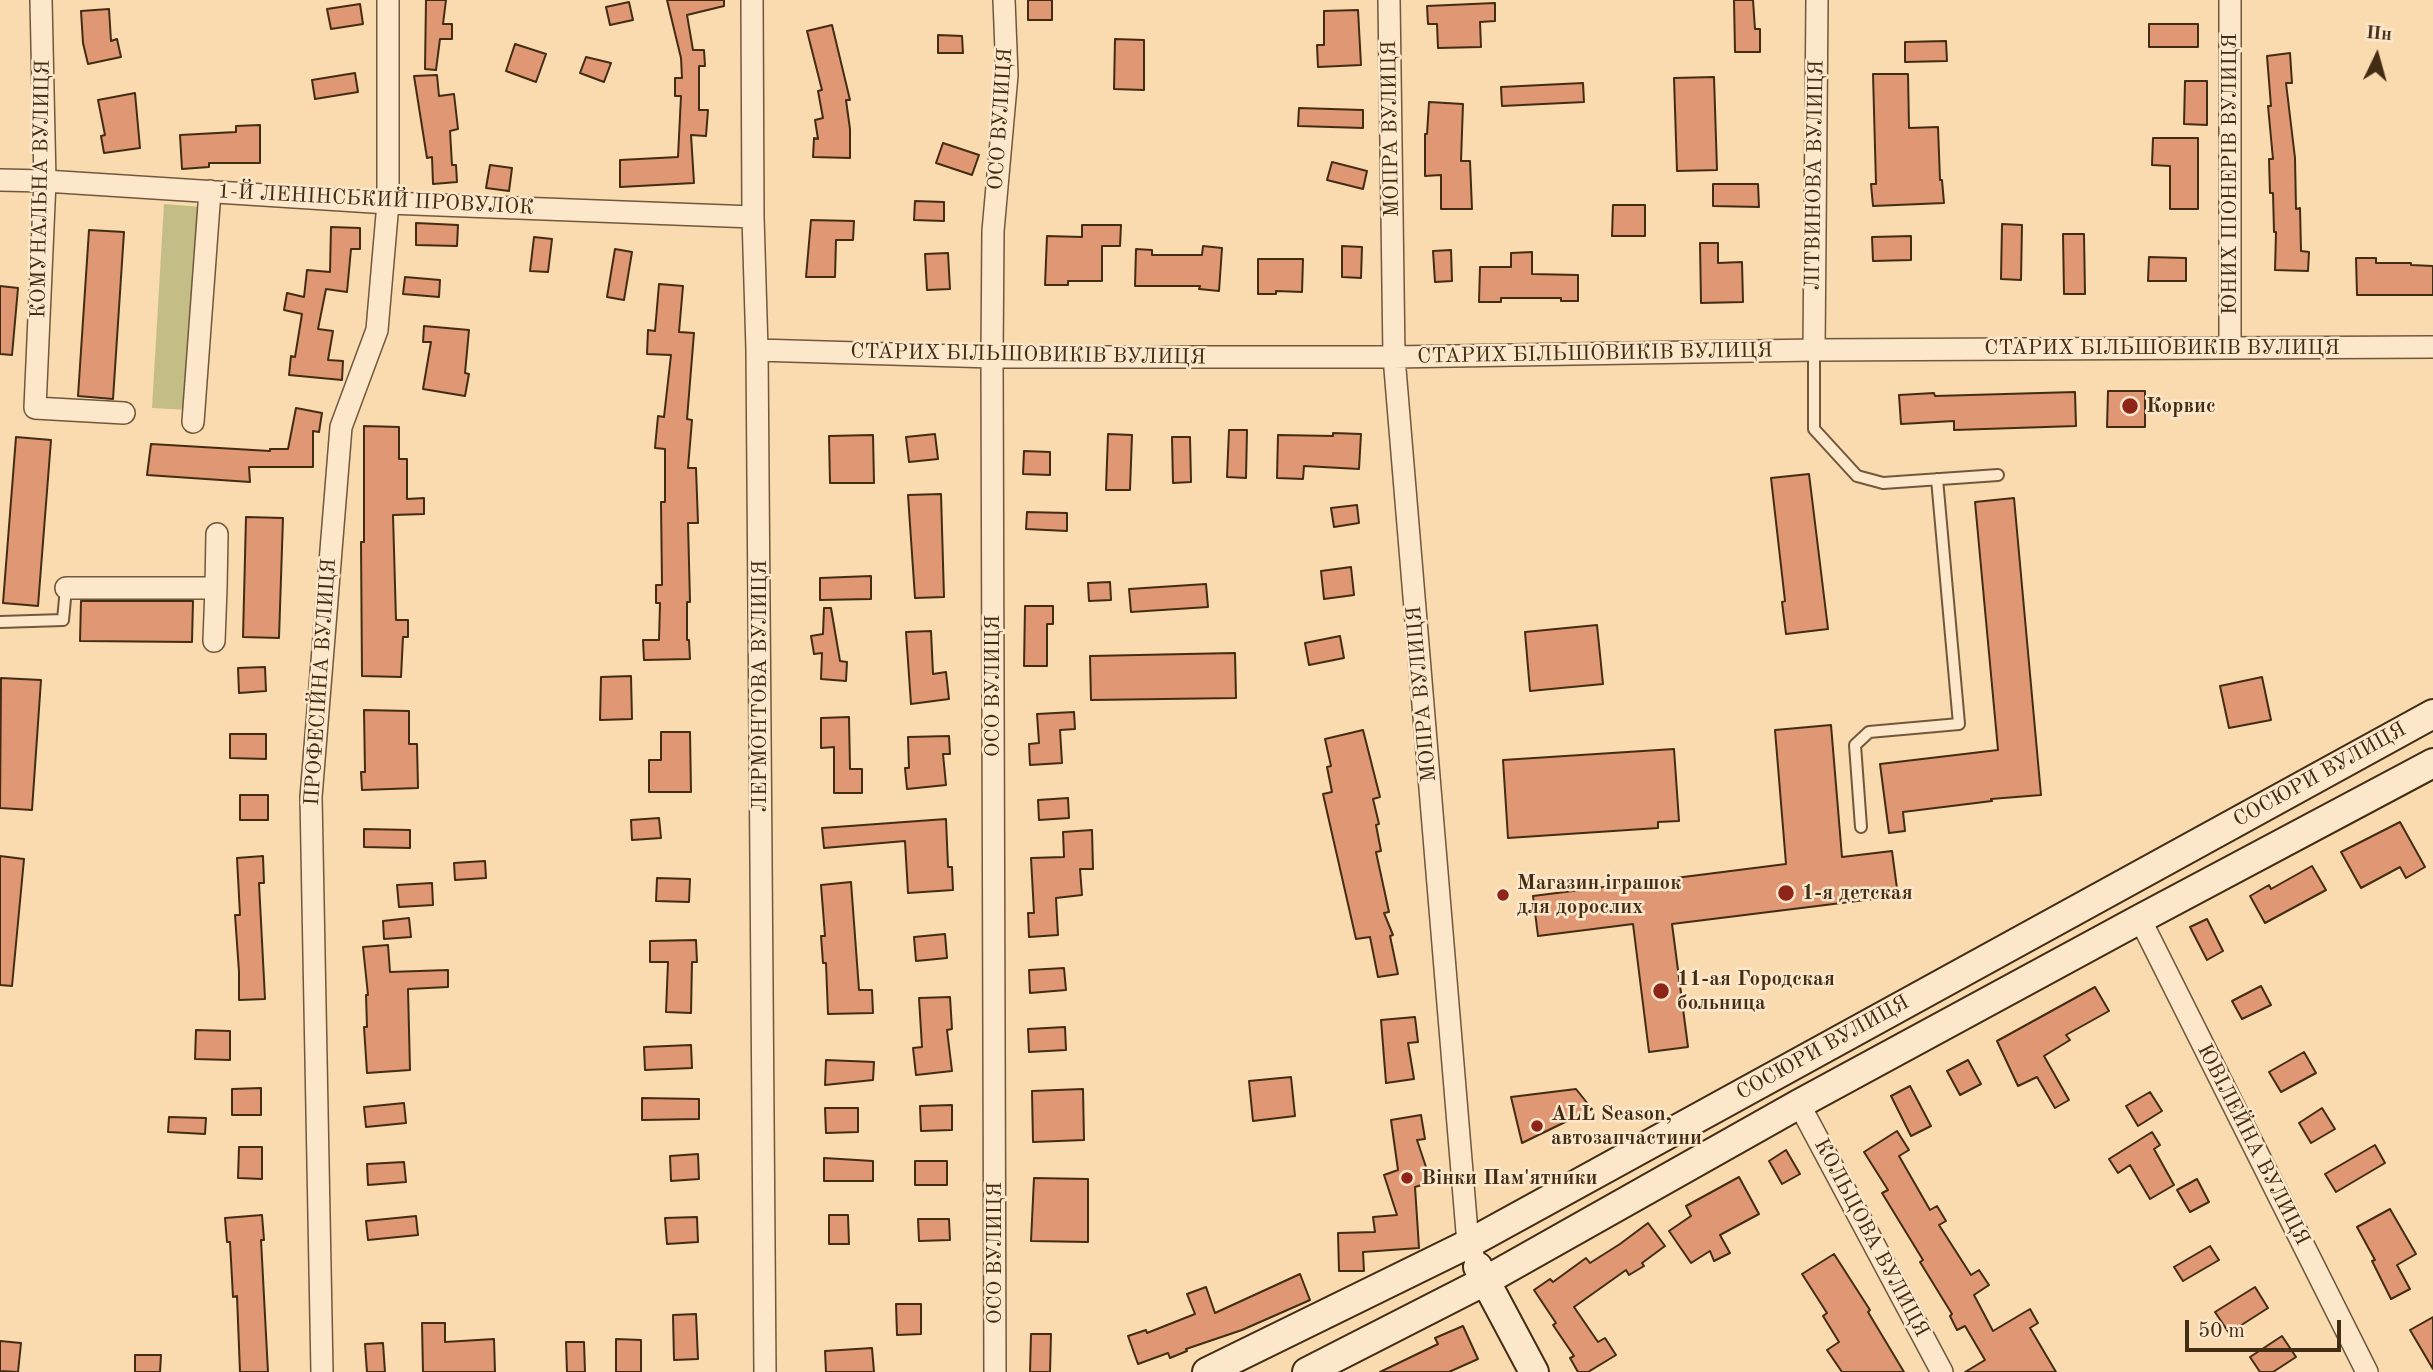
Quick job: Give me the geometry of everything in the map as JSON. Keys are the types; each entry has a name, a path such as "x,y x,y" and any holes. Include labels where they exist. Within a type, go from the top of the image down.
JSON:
{"street":[{"name":"КОМУНАЛЬНА ВУЛИЦЯ","path":"41,0 45,181 36,408 124,413"},
{"name":"ПРОФЕСІЙНА ВУЛИЦЯ","path":"322,1372 311,797 341,427 377,330 388,203 388,0"},
{"name":"ЛЕРМОНТОВА ВУЛИЦЯ","path":"752,0 765,1372"},
{"name":"ОСО ВУЛИЦЯ","path":"995,1372 992,357 993,230 1007,75 1004,0"},
{"name":"МОПРА ВУЛИЦЯ","path":"1389,0 1394,357 1477,1264 1534,1372"},
{"name":"ЛІТВИНОВА ВУЛИЦЯ","path":"1814,350 1817,0"},
{"name":"ЮНИХ ПІОНЕРІВ ВУЛИЦЯ","path":"2230,0 2230,348"},
{"name":"1-Й ЛЕНІНСЬКИЙ ПРОВУЛОК","path":"0,180 388,203 752,217"},
{"path":"194,422 210,191"},
{"name":"СТАРИХ БІЛЬШОВИКІВ ВУЛИЦЯ","path":"757,350 992,357 1394,357 1814,350 2433,346"},
{"path":"214,641 217,534"},
{"path":"66,589 216,588"},
{"name":"СОСЮРИ ВУЛИЦЯ","path":"1307,1372 1477,1264 2433,714"},
{"name":"СОСЮРИ ВУЛИЦЯ","path":"1207,1372 1477,1264 1799,1104 2433,763"},
{"name":"ЮВІЛЕЙНА ВУЛИЦЯ","path":"2140,919 2367,1372"},
{"name":"КОЛЬЦОВА ВУЛИЦЯ","path":"1799,1104 1942,1372"}],"lane":[{"path":"1814,350 1814,429 1857,476 1883,483 1998,475"},
{"path":"1861,827 1855,745 1870,732 1959,724 1937,479"},
{"path":"0,622 63,620 66,589"}],"shaded area":[{"path":"164,204 203,207 188,410 152,408"}],"building":[{"path":"426,0 446,0 443,24 452,24 452,39 440,39 436,70 425,69"},
{"path":"667,0 724,0 724,6 687,15 693,50 704,50 705,66 699,66 699,110 708,110 706,136 691,135 694,183 620,187 620,160 678,157 681,96 675,96 675,78 682,78 681,58"},
{"path":"1028,0 1052,0 1052,20 1028,20"},
{"path":"1734,0 1753,0 1755,29 1760,29 1760,52 1735,52"},
{"path":"629,2 633,20 610,25 606,7"},
{"path":"1495,3 1495,21 1480,22 1481,47 1438,48 1437,24 1428,24 1427,6"},
{"path":"360,4 363,24 331,29 327,9"},
{"path":"109,9 111,41 117,39 121,57 88,64 83,43 81,11"},
{"path":"1358,10 1361,65 1318,67 1317,45 1324,45 1324,11"},
{"path":"2149,24 2198,24 2198,47 2149,47"},
{"path":"832,25 850,100 846,100 850,158 813,157 814,138 818,139 815,120 823,118 818,91 822,90 807,31"},
{"path":"938,35 962,36 963,53 938,53"},
{"path":"1115,39 1144,40 1144,90 1114,89"},
{"path":"1946,41 1947,61 1905,62 1905,42"},
{"path":"515,44 546,54 536,82 506,71"},
{"path":"2290,53 2292,83 2286,83 2295,158 2296,209 2300,208 2301,251 2309,252 2308,271 2275,270 2276,232 2273,193 2270,193 2269,159 2273,159 2267,56"},
{"path":"586,57 611,63 604,82 580,73"},
{"path":"355,73 358,92 315,99 312,80"},
{"path":"1873,74 1908,74 1909,128 1938,127 1940,180 1944,203 1873,206 1871,184 1876,184"},
{"path":"437,75 439,96 454,94 458,129 450,131 452,165 456,165 457,182 433,184 432,157 427,158 414,76"},
{"path":"1714,77 1717,170 1677,171 1674,78"},
{"path":"2185,81 2207,81 2207,125 2184,124"},
{"path":"1583,83 1584,102 1502,106 1501,87"},
{"path":"135,93 140,148 104,153 101,136 105,135 98,100"},
{"path":"1429,102 1463,104 1461,161 1470,161 1472,209 1441,209 1441,175 1425,176 1425,134"},
{"path":"1299,108 1363,110 1363,128 1298,126"},
{"path":"260,125 260,163 209,163 209,167 182,169 180,135 236,132 236,126"},
{"path":"2153,138 2198,138 2198,209 2170,209 2170,166 2152,165"},
{"path":"943,143 979,155 972,175 936,163"},
{"path":"1332,162 1367,171 1363,189 1327,180"},
{"path":"490,165 512,168 509,191 486,188"},
{"path":"1713,184 1758,184 1759,207 1713,206"},
{"path":"915,201 944,202 944,221 914,220"},
{"path":"1613,205 1645,205 1645,236 1612,236"},
{"path":"811,220 854,221 853,240 836,240 835,277 806,277"},
{"path":"416,223 458,225 457,246 416,245"},
{"path":"2002,224 2022,225 2021,280 2001,279"},
{"path":"1082,225 1121,225 1120,246 1102,246 1102,281 1068,281 1068,285 1045,285 1047,236 1082,237"},
{"path":"331,227 360,228 360,249 351,249 347,292 326,289 318,329 333,331 328,360 343,361 342,380 289,375 291,356 295,357 302,314 284,310 287,293 304,297 307,270 330,272"},
{"path":"89,230 124,232 113,399 78,396"},
{"path":"2063,234 2084,234 2085,294 2064,294"},
{"path":"1911,236 1911,260 1873,261 1872,237"},
{"path":"534,237 552,239 548,272 530,271"},
{"path":"1700,243 1718,243 1718,263 1742,262 1743,302 1701,303"},
{"path":"1203,246 1222,248 1219,291 1199,289 1200,286 1135,286 1136,249 1152,250 1152,255 1202,255"},
{"path":"1342,246 1362,247 1361,278 1342,277"},
{"path":"615,249 632,252 624,300 607,297"},
{"path":"1451,250 1452,281 1435,282 1433,251"},
{"path":"1532,252 1532,274 1578,275 1578,301 1561,301 1561,298 1501,298 1501,302 1479,302 1480,267 1511,267 1511,253"},
{"path":"948,253 950,289 927,290 925,254"},
{"path":"2149,257 2186,258 2186,281 2148,281"},
{"path":"2356,258 2376,258 2376,263 2433,266 2433,295 2357,295"},
{"path":"1258,259 1303,259 1302,292 1276,291 1276,294 1258,294"},
{"path":"405,277 440,280 439,297 403,294"},
{"path":"659,284 683,286 679,332 694,333 687,419 692,420 688,468 696,468 698,523 688,523 690,602 687,602 687,640 690,659 644,660 643,640 659,640 660,603 656,603 656,585 662,585 661,502 665,502 665,449 655,448 658,416 664,417 671,355 647,354 648,330 655,331"},
{"path":"0,286 18,288 12,355 0,354"},
{"path":"424,326 469,330 465,373 469,374 465,396 423,389 431,342 423,342"},
{"path":"2108,391 2145,391 2145,427 2107,427"},
{"path":"2075,392 2076,426 1954,430 1954,421 1901,424 1899,395"},
{"path":"296,408 322,413 319,432 313,431 313,467 249,467 250,482 147,475 151,444 270,451 288,449"},
{"path":"364,426 399,427 399,459 407,459 407,499 424,498 424,514 393,515 396,620 408,620 408,637 403,637 401,677 362,676"},
{"path":"1229,430 1247,430 1246,478 1227,477"},
{"path":"1333,433 1361,434 1359,469 1304,466 1303,479 1277,478 1278,435 1333,436"},
{"path":"935,434 938,459 909,462 906,437"},
{"path":"1108,434 1132,435 1130,490 1106,490"},
{"path":"873,435 874,483 830,483 829,436"},
{"path":"16,437 51,440 38,606 3,603"},
{"path":"1172,437 1190,437 1191,482 1173,483"},
{"path":"1024,451 1050,452 1050,475 1023,474"},
{"path":"1809,474 1828,629 1786,634 1782,602 1785,601 1771,478"},
{"path":"941,494 944,597 915,598 908,495"},
{"path":"2014,498 2041,795 1991,799 1992,801 1903,812 1905,831 1889,833 1880,764 1998,750 1975,502"},
{"path":"1357,505 1359,523 1334,527 1331,508"},
{"path":"1027,512 1067,513 1067,531 1026,529"},
{"path":"246,517 283,518 279,638 243,637"},
{"path":"1351,567 1354,595 1324,599 1321,571"},
{"path":"871,576 871,599 820,600 820,578"},
{"path":"1110,582 1111,600 1089,601 1088,583"},
{"path":"1206,584 1208,607 1131,612 1129,589"},
{"path":"81,601 193,601 192,642 80,641"},
{"path":"1025,606 1053,606 1053,624 1047,624 1047,666 1024,666"},
{"path":"824,608 831,608 840,661 847,662 846,681 821,679 822,653 814,654 811,636 823,634"},
{"path":"1597,625 1603,684 1530,691 1525,632"},
{"path":"931,631 933,674 946,672 949,699 911,704 906,632"},
{"path":"1340,636 1344,658 1309,665 1305,643"},
{"path":"1235,653 1236,698 1091,700 1090,656"},
{"path":"265,667 266,691 239,693 238,668"},
{"path":"631,676 632,719 600,720 601,677"},
{"path":"2262,677 2271,720 2229,728 2220,686"},
{"path":"1,678 41,680 32,810 0,808"},
{"path":"364,710 409,711 409,744 417,744 418,788 362,790 361,772 365,772"},
{"path":"1074,712 1075,729 1060,730 1062,763 1030,765 1029,744 1039,743 1037,714"},
{"path":"849,717 850,769 862,769 862,793 834,793 834,747 821,748 821,718"},
{"name":"11-ая Городская больница","path":"1831,725 1842,857 1892,851 1898,896 1672,924 1688,1047 1649,1052 1633,924 1538,936 1533,896 1786,864 1775,730"},
{"path":"1363,730 1380,797 1373,799 1379,824 1376,825 1381,851 1376,852 1389,912 1384,913 1393,935 1390,936 1398,974 1378,977 1370,937 1356,939 1323,794 1332,792 1327,767 1331,766 1325,739"},
{"path":"661,732 690,732 691,792 649,792 649,760 661,760"},
{"path":"230,734 266,734 266,759 230,758"},
{"path":"949,736 950,754 943,754 946,785 907,789 905,768 909,768 908,737"},
{"path":"1674,749 1679,821 1658,822 1658,828 1508,838 1503,760"},
{"path":"240,795 268,795 268,820 240,820"},
{"path":"1068,798 1069,818 1039,820 1038,800"},
{"path":"659,818 661,838 632,840 631,820"},
{"path":"946,819 948,867 952,867 953,890 908,893 905,841 824,848 822,828"},
{"path":"2400,822 2425,867 2406,878 2400,867 2361,888 2341,852"},
{"path":"364,829 410,830 410,848 364,847"},
{"path":"1092,830 1093,869 1080,869 1082,895 1056,898 1058,935 1029,937 1028,913 1034,913 1031,858 1064,857 1063,832"},
{"path":"0,856 24,859 12,986 0,985"},
{"path":"263,856 264,883 259,883 265,999 239,1000 235,915 240,915 237,858"},
{"path":"485,861 486,878 455,880 454,863"},
{"path":"2312,866 2326,890 2265,923 2250,896 2269,885 2271,889"},
{"path":"657,878 690,879 689,902 656,901"},
{"path":"851,882 859,990 872,990 873,1013 828,1014 826,963 823,963 821,936 825,936 821,885"},
{"path":"432,883 433,905 399,907 397,885"},
{"path":"409,918 411,937 384,939 383,921"},
{"path":"2207,919 2223,951 2207,960 2190,927"},
{"path":"945,934 947,958 916,961 914,937"},
{"path":"696,940 697,962 692,962 691,1013 666,1012 668,962 650,962 650,941"},
{"path":"388,945 390,972 448,970 448,987 408,989 410,1070 367,1073 364,1027 367,1027 368,995 363,947"},
{"path":"1064,968 1066,990 1030,993 1029,970"},
{"path":"2261,986 2271,1005 2242,1019 2232,1001"},
{"path":"2095,987 2109,1011 2066,1035 2070,1040 2044,1056 2069,1100 2055,1108 2037,1077 2018,1086 1997,1041"},
{"path":"950,997 952,1029 947,1030 952,1071 916,1075 913,1048 922,1047 919,998"},
{"path":"1415,1017 1418,1042 1408,1043 1414,1079 1386,1083 1381,1020"},
{"path":"1065,1027 1066,1050 1029,1052 1028,1029"},
{"path":"196,1030 230,1031 230,1060 195,1059"},
{"path":"691,1045 692,1068 645,1070 644,1047"},
{"path":"2304,1052 2316,1073 2281,1092 2269,1072"},
{"path":"826,1060 874,1062 873,1080 825,1085"},
{"path":"1968,1060 1981,1084 1960,1095 1947,1071"},
{"path":"1291,1077 1295,1116 1253,1121 1249,1081"},
{"path":"1910,1086 1931,1126 1911,1136 1891,1096"},
{"path":"261,1088 261,1115 232,1115 232,1089"},
{"path":"1083,1089 1084,1140 1033,1142 1032,1091"},
{"name":"ALL Season, автозапчастини","path":"1576,1089 1592,1109 1522,1143 1511,1097"},
{"path":"2150,1092 2162,1111 2138,1126 2126,1106"},
{"path":"642,1098 699,1099 699,1119 642,1120"},
{"path":"404,1103 406,1123 366,1127 364,1107"},
{"path":"952,1105 952,1130 921,1131 920,1106"},
{"path":"825,1108 858,1108 858,1132 826,1133"},
{"path":"2322,1108 2335,1129 2311,1143 2299,1123"},
{"path":"1421,1115 1425,1139 1417,1140 1431,1182 1415,1187 1419,1248 1363,1252 1364,1271 1339,1271 1338,1233 1375,1232 1373,1217 1397,1215 1384,1175 1398,1170 1391,1120"},
{"path":"169,1117 206,1118 205,1134 168,1132"},
{"path":"1897,1131 1909,1150 1899,1156 1930,1210 1937,1206 1946,1221 1939,1225 1971,1275 1979,1270 1989,1285 1974,1295 1993,1331 2030,1309 2038,1323 2030,1328 2056,1372 1965,1372 1985,1360 1965,1326 1957,1330 1950,1316 1952,1314 1920,1262 1923,1260 1882,1193 1888,1190 1864,1152"},
{"path":"2152,1132 2160,1145 2154,1149 2174,1185 2150,1199 2130,1165 2118,1173 2109,1159"},
{"path":"2375,1145 2385,1163 2336,1192 2325,1174"},
{"path":"239,1147 262,1147 262,1179 238,1178"},
{"path":"1786,1150 1800,1174 1782,1184 1769,1161"},
{"path":"698,1154 699,1179 671,1181 670,1156"},
{"path":"824,1158 873,1161 873,1181 824,1181"},
{"path":"915,1161 947,1161 947,1185 915,1185"},
{"path":"404,1162 406,1182 368,1185 367,1164"},
{"path":"1739,1177 1759,1214 1720,1235 1730,1253 1714,1261 1710,1251 1691,1263 1669,1231 1691,1216 1686,1206"},
{"path":"1034,1178 1088,1179 1088,1242 1031,1241"},
{"path":"2197,1179 2209,1202 2190,1212 2177,1190"},
{"path":"2390,1209 2416,1254 2397,1265 2410,1289 2391,1299 2372,1261 2375,1260 2357,1227"},
{"path":"262,1215 268,1372 240,1372 237,1296 233,1297 230,1242 227,1242 225,1218"},
{"path":"829,1215 848,1215 849,1244 829,1244"},
{"path":"416,1216 418,1235 368,1240 366,1221"},
{"path":"697,1217 698,1242 667,1244 665,1218"},
{"path":"918,1219 949,1219 950,1240 919,1241"},
{"path":"1648,1223 1665,1246 1642,1263 1644,1266 1629,1275 1626,1270 1574,1307 1598,1342 1605,1338 1616,1355 1588,1372 1578,1372 1570,1358 1574,1356 1534,1290 1550,1279 1553,1282 1586,1258 1590,1263"},
{"path":"2210,1246 2219,1260 2183,1281 2174,1267"},
{"path":"1834,1254 1870,1310 1868,1312 1904,1372 1842,1372 1827,1350 1839,1342 1823,1316 1827,1313 1802,1274"},
{"path":"1300,1274 1310,1300 1242,1330 1186,1349 1187,1351 1170,1358 1168,1353 1138,1364 1128,1336 1146,1330 1147,1333 1195,1314 1187,1294 1206,1287 1215,1313"},
{"path":"2255,1287 2268,1308 2229,1333 2215,1312"},
{"path":"896,1304 921,1304 921,1334 897,1335"},
{"path":"696,1314 698,1359 674,1360 673,1315"},
{"path":"2433,1317 2433,1369 2410,1330"},
{"path":"422,1323 445,1323 445,1342 494,1339 495,1372 423,1372"},
{"path":"1463,1326 1478,1359 1449,1372 1380,1372 1438,1344 1435,1338"},
{"path":"1031,1334 1051,1334 1050,1372 1030,1372"},
{"path":"2282,1336 2296,1357 2273,1372 2260,1372 2250,1357"},
{"path":"616,1339 641,1340 641,1372 616,1372"},
{"path":"0,1341 21,1343 18,1372 0,1371"},
{"path":"566,1342 584,1342 585,1372 567,1372"},
{"path":"383,1343 385,1372 367,1372 365,1344"},
{"path":"872,1348 874,1372 826,1372 825,1351"},
{"path":"135,1355 161,1355 160,1372 135,1372"}],"place":[{"name":"Корвис","path":"2130,406"},
{"name":"1-я детская","path":"1786,893"},
{"name":"Магазин іграшок для дорослих","path":"1503,895"},
{"name":"11-ая Городская больница","path":"1661,991"},
{"name":"ALL Season, автозапчастини","path":"1537,1126"},
{"name":"Вінки Пам'ятники","path":"1407,1178"}]}
